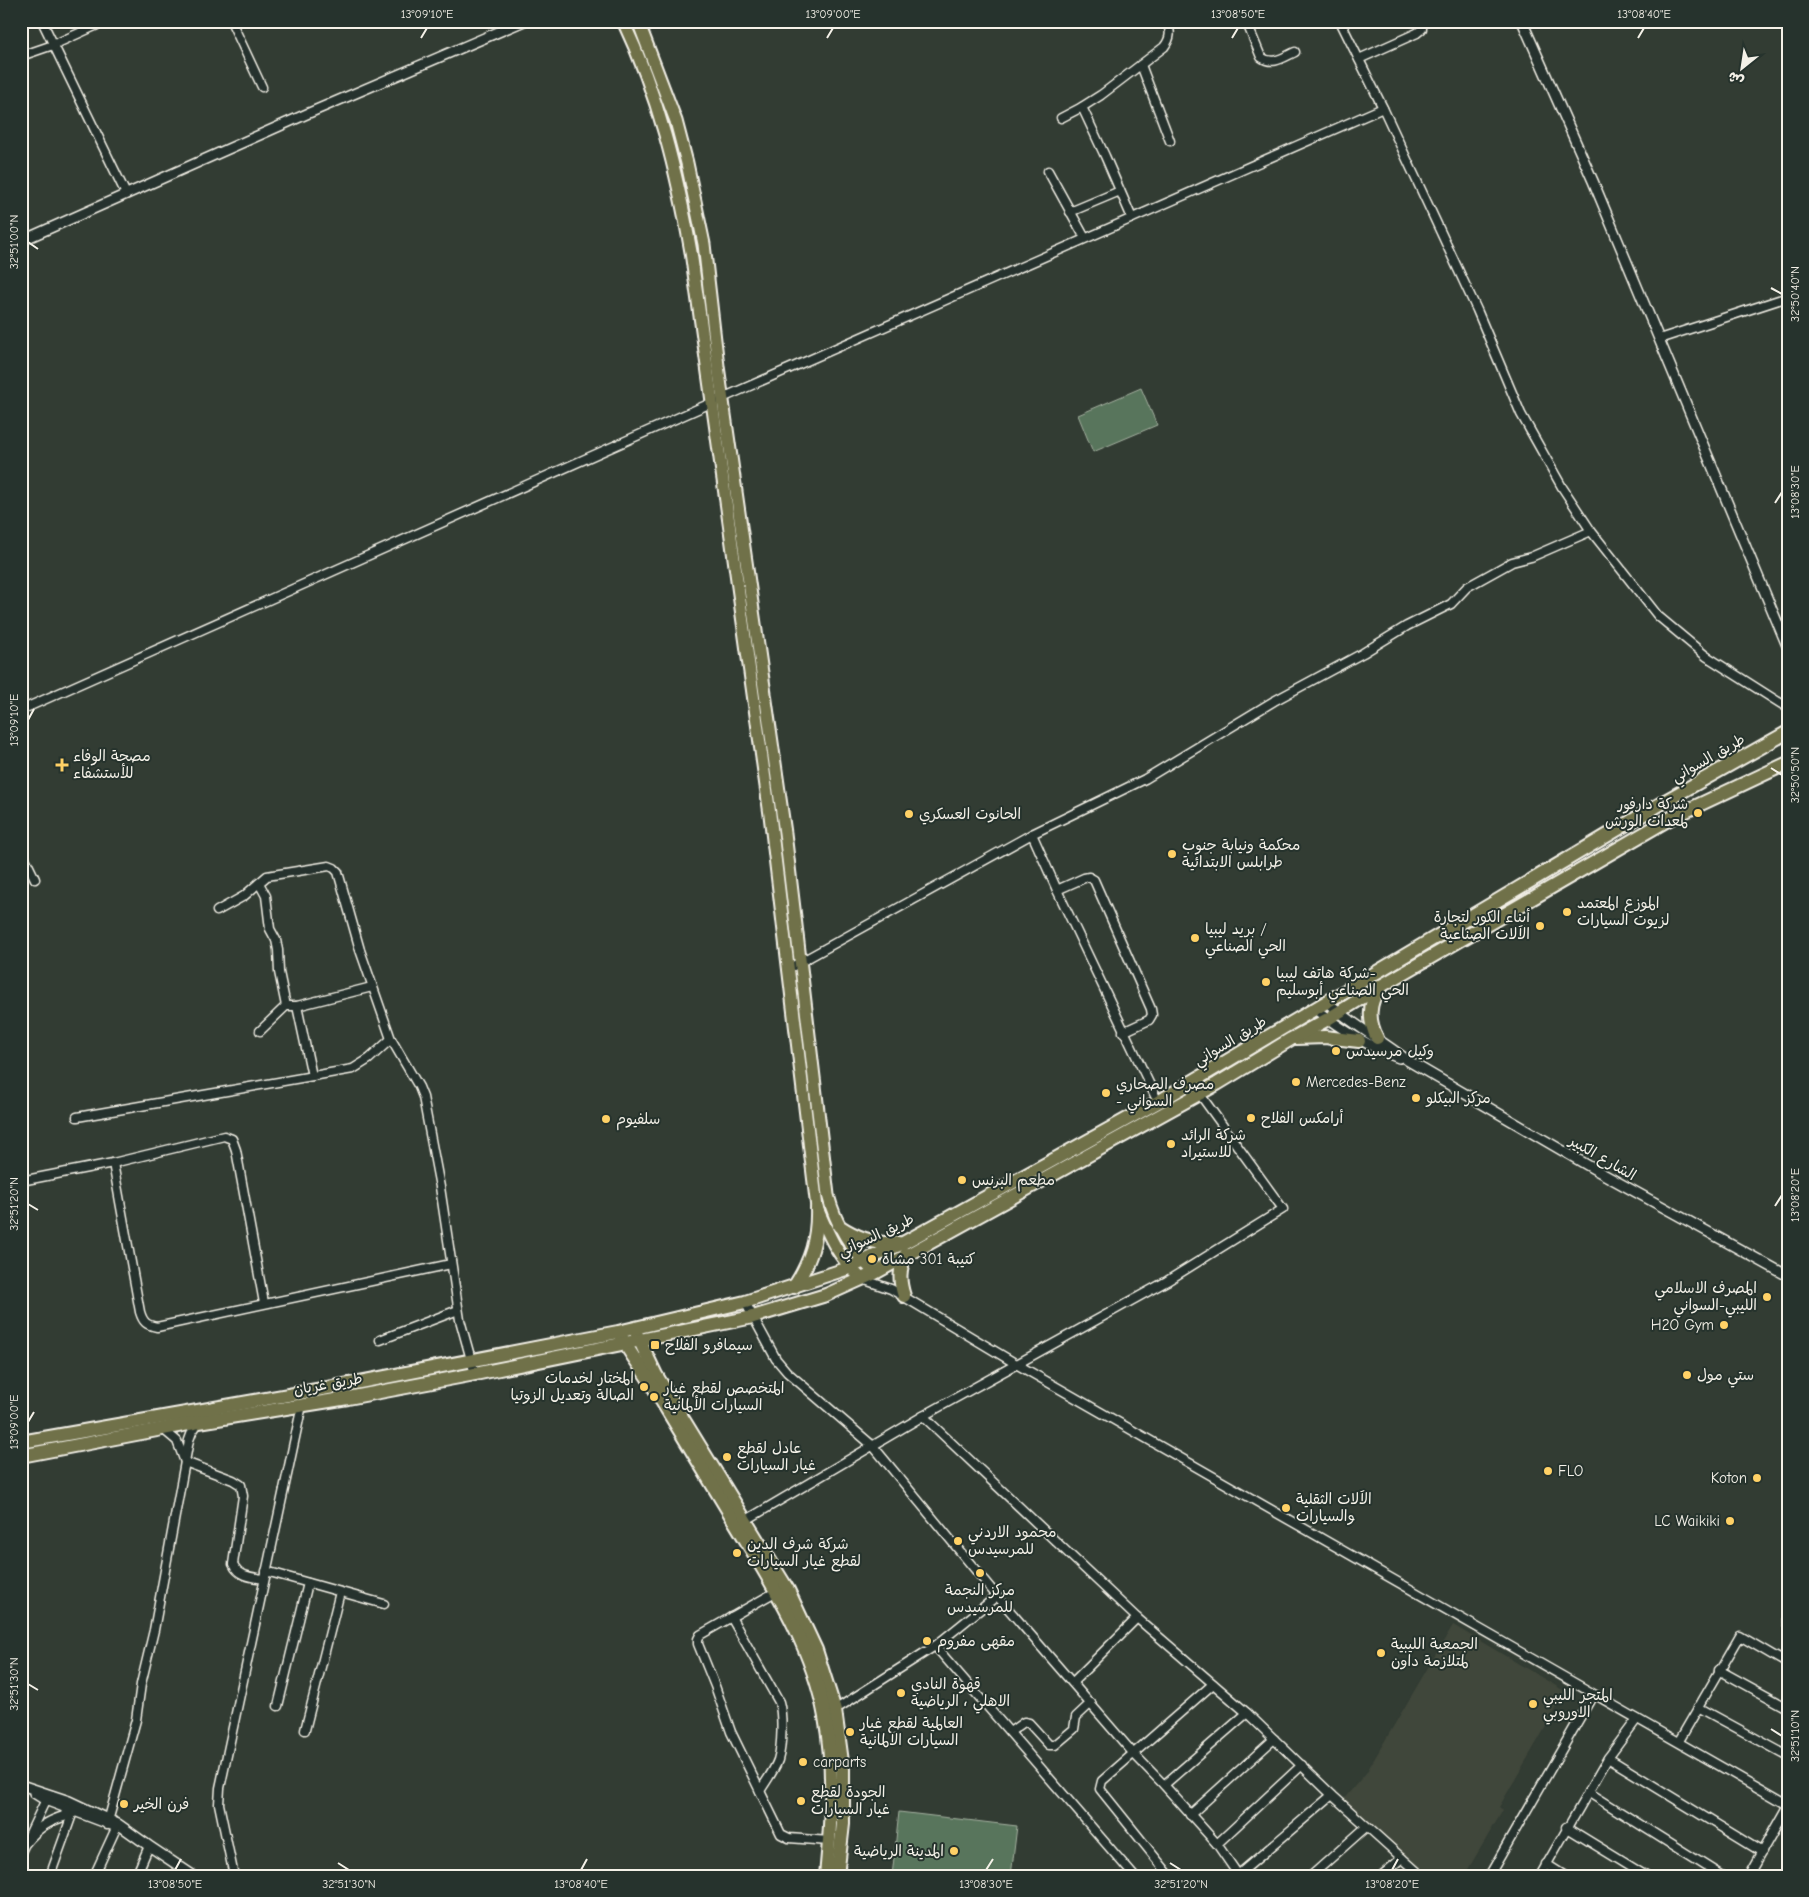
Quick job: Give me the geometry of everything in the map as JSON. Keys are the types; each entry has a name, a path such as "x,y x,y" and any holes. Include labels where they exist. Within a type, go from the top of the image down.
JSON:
{"highway":[{"name":"طريق السواني","path":"639,1341 753,1317 826,1295 875,1273 904,1248 1158,1102 1667,800 1788,732"},
{"name":"طريق السواني","path":"634,1328 745,1302 904,1248 1199,1093 1671,818 1788,763"},
{"path":"1376,1038 1370,1017 1371,1005 1381,986"},
{"path":"1291,1039 1325,1037 1359,1040"},
{"path":"794,1286 803,1272 813,1249 818,1224 817,1208"},
{"path":"839,1226 856,1236 876,1243 904,1248 899,1275 900,1286 904,1296"},
{"path":"634,1328 656,1375 742,1523 777,1590 801,1640 830,1713 829,1740 833,1796 826,1876"},
{"name":"طريق غريان","path":"21,1442 339,1386 634,1328"},
{"path":"618,1332 742,1523 788,1590 816,1650 843,1769 843,1824 837,1876"},
{"name":"طريق غريان","path":"21,1456 199,1422 475,1374 639,1341"}],"main road":[{"path":"623,21 652,91 676,172 692,252 770,815 817,1208 830,1239 849,1268 862,1279"},
{"path":"638,21 666,93 687,163 704,244 718,366 785,832 828,1195 832,1212 839,1226 863,1261 875,1273"}],"street":[{"path":"42,21 126,194"},
{"path":"21,56 54,45 106,21"},
{"path":"231,21 262,88"},
{"path":"21,241 300,117 524,21"},
{"path":"1061,118 1101,95 1164,47 1168,41 1170,31 1167,21"},
{"path":"1246,21 1261,58 1273,62 1295,52"},
{"path":"1340,21 1383,108 1473,302 1521,414 1562,487 1591,531 1658,616 1706,656 1788,708"},
{"path":"1359,59 1417,33 1422,29 1422,21"},
{"path":"1522,21 1593,181 1788,648"},
{"path":"1141,65 1170,141"},
{"path":"1082,107 1132,218"},
{"path":"21,710 1085,238 1383,108"},
{"path":"1048,171 1085,238"},
{"path":"1070,212 1120,191"},
{"path":"1659,339 1788,297"},
{"path":"788,969 1032,834 1145,779 1274,701 1407,626 1451,604 1467,587 1512,562 1531,557 1591,531"},
{"path":"1032,834 1123,1032 1158,1102"},
{"path":"21,850 35,879"},
{"path":"217,912 244,896 267,876 273,874 329,866 334,868 340,876 348,913 372,988 391,1039 423,1097 440,1187 458,1310 475,1374"},
{"path":"1057,890 1084,878 1089,877 1094,880 1152,1009 1152,1015 1149,1020 1123,1032"},
{"path":"259,884 266,896 270,929 278,950 278,972 286,1006"},
{"path":"260,1031 286,1006 297,1006 372,988"},
{"name":"الشارع الكبير","path":"1327,1002 1334,1016 1359,1040 1406,1060"},
{"path":"297,1006 312,1076"},
{"name":"الشارع الكبير","path":"1315,1009 1334,1016 1376,1038 1406,1060 1594,1169 1788,1276"},
{"path":"77,1117 352,1069 369,1059 391,1039"},
{"path":"742,1523 923,1416 1167,1281 1283,1209 1199,1093"},
{"path":"21,1181 113,1163 224,1136 232,1139 236,1150 264,1303"},
{"path":"113,1163 142,1320 148,1325 157,1327 451,1264"},
{"path":"875,1273 891,1289"},
{"path":"862,1279 891,1289 904,1296 1018,1365 1788,1805 1748,1876"},
{"path":"745,1302 776,1359 787,1372 873,1446 997,1596 1133,1753 1217,1844 1239,1876 1332,1796"},
{"path":"380,1340 458,1310"},
{"path":"234,1876 219,1804 220,1788 302,1405"},
{"path":"923,1416 1137,1618 1247,1713 1332,1796 1422,1876"},
{"path":"108,1822 136,1720 184,1462 192,1432 199,1422"},
{"path":"164,1430 177,1441 184,1462"},
{"path":"184,1462 237,1482 241,1486 243,1496 233,1564 242,1575 265,1575 308,1583 384,1604"},
{"path":"278,1706 308,1583"},
{"path":"777,1590 700,1635 698,1644 716,1686 731,1732 781,1834 785,1837 829,1841"},
{"path":"305,1730 340,1592"},
{"path":"830,1713 935,1646 997,1596"},
{"path":"731,1617 779,1702 782,1711 779,1754 760,1790"},
{"path":"1073,1682 1137,1618"},
{"path":"1788,1618 1788,1624"},
{"path":"1679,1741 1740,1636 1788,1664"},
{"path":"935,1646 1134,1876"},
{"path":"1719,1670 1788,1708"},
{"path":"1170,1876 1100,1789 1102,1781 1213,1684"},
{"path":"1489,1876 1593,1695"},
{"path":"1010,1732 1024,1722 1029,1723 1049,1745 1055,1745 1074,1729 1076,1717 1091,1703"},
{"path":"1698,1707 1788,1756"},
{"path":"1164,1785 1247,1713"},
{"path":"1540,1876 1566,1827 1608,1758 1636,1719"},
{"path":"1190,1816 1274,1739"},
{"path":"1608,1758 1762,1852"},
{"path":"1217,1844 1302,1765"},
{"path":"23,1786 70,1810 117,1825 189,1874"},
{"path":"1588,1792 1722,1876"},
{"path":"46,1797 69,1801 108,1822"},
{"path":"21,1852 46,1797"},
{"path":"25,1843 44,1824 50,1820 65,1816 70,1810"},
{"path":"50,1876 70,1810"},
{"path":"94,1876 117,1825"},
{"path":"1311,1876 1366,1826"},
{"path":"1566,1827 1646,1876"},
{"path":"136,1876 149,1846"},
{"path":"1381,1876 1402,1858"},
{"path":"1546,1864 1565,1876"}],"shaded area":[{"path":"1453,1625 1566,1692 1499,1807 1503,1810 1464,1876 1429,1876 1342,1801 1366,1773"}],"green space":[{"path":"1141,388 1157,425 1093,452 1078,415"},
{"name":"المدينة الرياضية","path":"899,1812 1017,1826 1011,1876 892,1876"}],"place":[{"name":"مصحة الوفاء للأستشفاء","path":"62,765"},
{"name":"شركة دارفور لمعدات الورش","path":"1698,813"},
{"name":"الحانوت العسكري","path":"909,814"},
{"name":"محكمة ونيابة جنوب طرابلس الابتدائية","path":"1172,854"},
{"name":"الموزع المعتمد لزيوت السيارات","path":"1567,912"},
{"name":"أبناء الكور لتجارة الاَلات الصناعية","path":"1540,926"},
{"name":"بريد ليبيا / الحي الصناعي","path":"1195,938"},
{"name":"شركة هاتف ليبيا- الحي الصناعي أبوسليم","path":"1266,982"},
{"name":"وكيل مرسيدس","path":"1336,1051"},
{"name":"Mercedes-Benz","path":"1296,1082"},
{"name":"مصرف الصحاري - السواني","path":"1106,1093"},
{"name":"مركز البيكلو","path":"1416,1098"},
{"name":"أرامكس الفلاح","path":"1251,1118"},
{"name":"سلفيوم","path":"606,1119"},
{"name":"شركة الرائد للاستيراد","path":"1171,1144"},
{"name":"مطعم البرنس","path":"962,1180"},
{"name":"كتيبة 301 مشاة","path":"872,1259"},
{"name":"المصرف الاسلامي الليبي-السواني","path":"1767,1297"},
{"name":"H2O Gym","path":"1724,1325"},
{"name":"سيمافرو الفلاح","path":"655,1345"},
{"name":"ستي مول","path":"1687,1375"},
{"name":"المختار لخدمات الصالة وتعديل الزوتيا","path":"644,1387"},
{"name":"المتخصص لقطع غيار السيارات الألمانية","path":"654,1397"},
{"name":"عادل لقطع غيار السيارات","path":"727,1457"},
{"name":"FLO","path":"1548,1471"},
{"name":"Koton","path":"1757,1478"},
{"name":"الاَلات الثقلية والسيارات","path":"1286,1508"},
{"name":"LC Waikiki","path":"1730,1521"},
{"name":"محمود الاردني للمرسيدس","path":"958,1541"},
{"name":"شركة شرف الدين لقطع غيار السيارات","path":"737,1553"},
{"name":"مركز النجمة للمرسيدس","path":"980,1573"},
{"name":"مقهى مفروم","path":"927,1641"},
{"name":"الجمعية الليبية لمتلازمة داون","path":"1381,1653"},
{"name":"قهوة النادي الاهلي ، الرياضية","path":"901,1693"},
{"name":"المتجر الليبي الاوروبي","path":"1533,1704"},
{"name":"العالمية لقطع غيار السيارات الالمانية","path":"850,1732"},
{"name":"carparts","path":"803,1762"},
{"name":"الجودة لقطع غيار السيارات","path":"801,1801"},
{"name":"فرن الخير","path":"124,1804"},
{"name":"المدينة الرياضية","path":"954,1851"}]}
